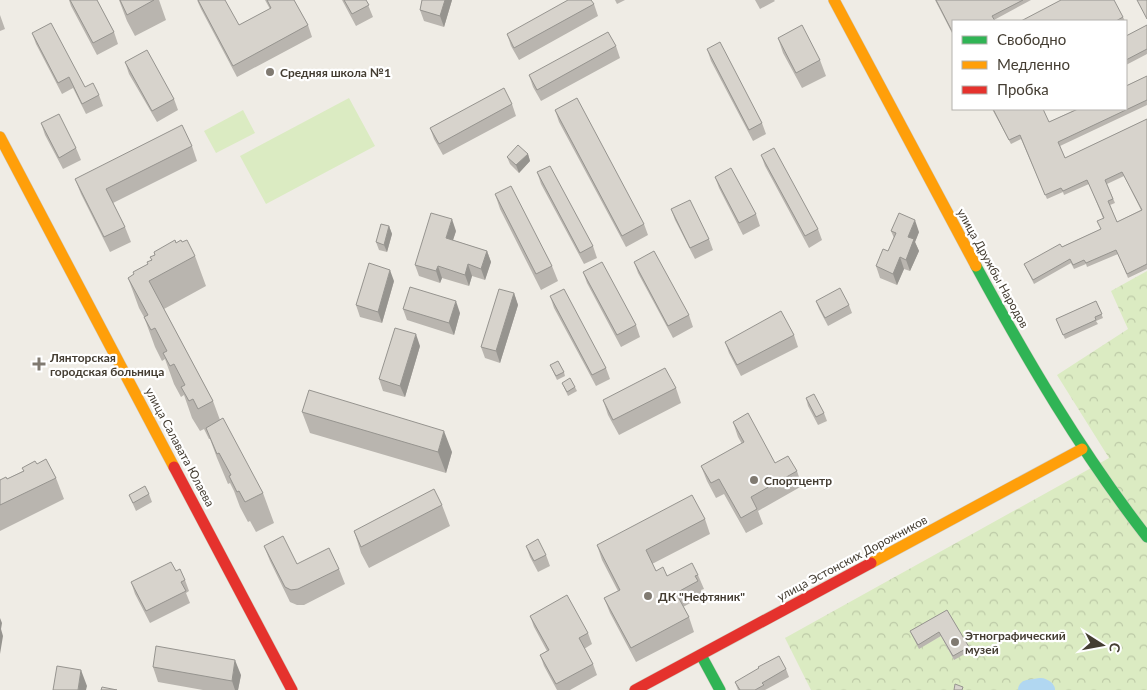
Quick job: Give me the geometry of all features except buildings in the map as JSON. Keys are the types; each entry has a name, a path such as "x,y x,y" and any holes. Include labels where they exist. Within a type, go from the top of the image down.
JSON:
{"main road":[{"name":"улица Дружбы Народов","path":"834,0 1033,369 1082,449 1147,537"},
{"name":"улица Салавата Юлаева","path":"0,137 292,690"},
{"name":"улица Эстонских Дорожников","path":"635,690 1082,449"},
{"path":"701,655 720,690"}],"green space":[{"path":"349,98 375,146 266,204 240,156"},
{"path":"243,110 255,133 216,153 204,131"},
{"path":"1147,271 1147,690 811,690 785,638 1109,458 1057,375 1128,329 1111,291","holes":["949,614 954,660 941,636 919,648"]}],"waterway":[{"path":"1028,690 1041,688 1045,690"}],"traffic: fast":[{"path":"976,266 1015,336 1077,439 1147,537"},
{"path":"701,655 720,690"}],"traffic: slow":[{"path":"834,0 976,266"},
{"path":"0,137 174,467"},
{"path":"871,563 1082,449"}],"traffic: jam":[{"path":"174,467 292,690"},
{"path":"635,690 871,563"}],"place":[{"name":"Средняя школа №1","path":"270,72"},
{"name":"Лянторская городская больница","path":"39,364"},
{"name":"Спортцентр","path":"754,480"},
{"name":"ДК \"Нефтяник\"","path":"648,596"},
{"name":"Этнографический музей","path":"955,642"}]}
